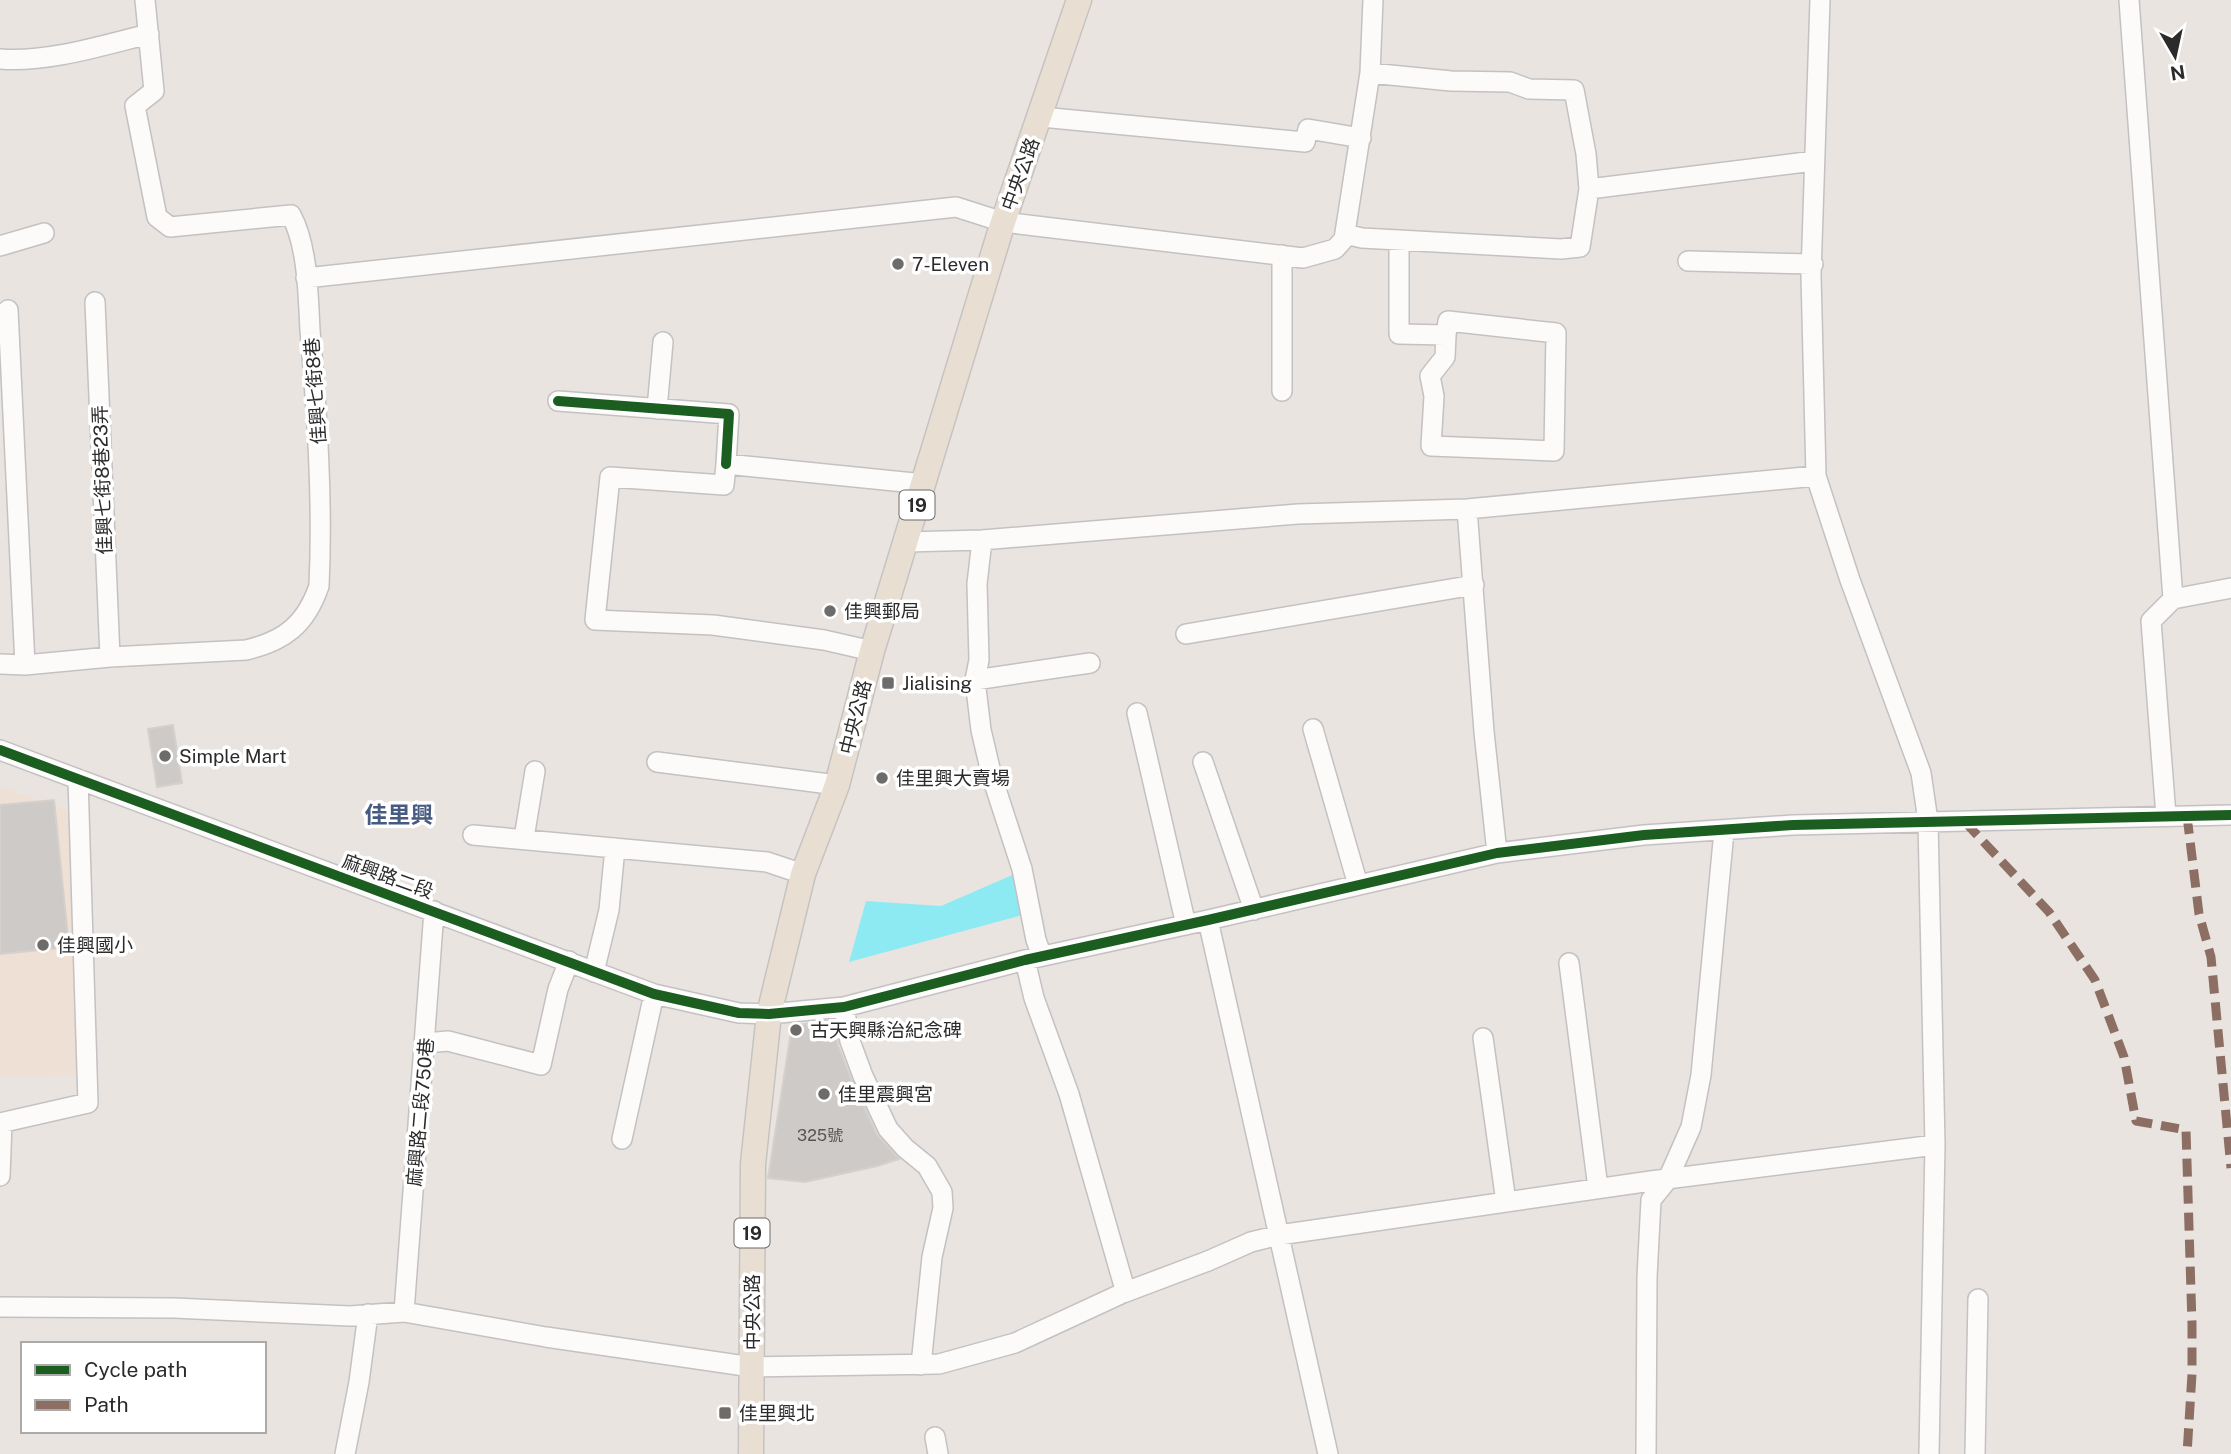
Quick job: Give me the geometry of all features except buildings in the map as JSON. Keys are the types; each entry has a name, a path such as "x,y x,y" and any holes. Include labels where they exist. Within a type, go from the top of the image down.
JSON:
{"main road":[{"name":"中央公路","path":"751,1454 753,1164 769,1014 803,874 837,785 872,651 1003,222 1079,0"}],"street":[{"name":"佳興七街8巷","path":"0,664 25,665 110,657 246,650 265,646 297,626 312,607 319,586 319,441 306,278 297,226 291,215 170,227 157,217 135,106 154,91 145,0"},
{"path":"306,278 956,207 1003,222 1303,258 1335,249 1344,239 1370,73 1373,0"},
{"path":"1820,0 1811,275 1816,476 1850,580 1920,773 1928,821 1935,1144 1929,1454"},
{"path":"2129,0 2173,599"},
{"path":"0,59 40,57 89,49 149,34"},
{"path":"1345,234 1362,238 1561,249 1580,247 1589,189 1586,154 1573,90 1529,89 1510,82 1451,81 1370,73"},
{"path":"1041,117 1305,142 1308,129 1361,138"},
{"path":"1589,189 1814,161"},
{"path":"0,246 44,233"},
{"path":"1399,240 1399,334 1446,335"},
{"path":"1282,256 1282,391"},
{"path":"1688,261 1813,264"},
{"name":"佳興七街8巷23弄","path":"95,302 110,657"},
{"path":"8,310 25,665"},
{"path":"1448,321 1556,333 1555,451 1431,446 1434,396 1430,376 1445,357 1446,335 1448,321"},
{"path":"657,409 663,342"},
{"path":"558,401 729,414 724,485 610,477 595,620 713,625 824,640 872,651"},
{"path":"726,464 923,484"},
{"path":"906,542 982,540 1298,514 1467,509 1816,476"},
{"path":"1467,509 1484,732 1497,853"},
{"path":"982,540 977,584 979,660 975,680 981,730 992,777 1022,869 1036,940 1033,958 1034,998 1069,1094 1107,1219 1124,1286 1123,1293"},
{"path":"1186,634 1474,584"},
{"path":"2166,816 2151,621 2173,599 2231,588"},
{"path":"975,680 1090,663"},
{"path":"1137,712 1186,925"},
{"path":"1313,729 1358,886"},
{"name":"麻興路二段","path":"0,750 654,994 739,1013 769,1014 844,1007 1033,958 1497,853 1644,835 1793,825 2231,815"},
{"path":"1203,761 1254,910"},
{"path":"657,762 837,785"},
{"path":"524,838 535,771"},
{"path":"0,1176 1,1123 88,1103 78,779"},
{"path":"1646,1454 1647,1277 1651,1200 1668,1179 1691,1127 1702,1075 1713,929 1724,831"},
{"path":"473,835 767,862 803,874"},
{"path":"594,972 610,910 615,848"},
{"name":"麻興路二段750巷","path":"404,1312 434,911"},
{"path":"1208,920 1328,1454"},
{"path":"426,1043 448,1041 541,1065 558,989 569,961"},
{"path":"1569,963 1598,1188"},
{"path":"622,1139 654,994"},
{"path":"844,1007 850,1041 888,1129 927,1166 942,1192 943,1208 933,1257 921,1365"},
{"path":"1483,1038 1506,1202"},
{"path":"0,1307 174,1308 350,1316 404,1312 546,1337 752,1367 939,1364 1015,1343 1123,1293 1208,1261 1251,1241 1598,1188 1935,1144"},
{"path":"1975,1454 1978,1299"},
{"path":"345,1454 359,1382 368,1314"}],"shaded area":[{"name":"佳興國小","path":"0,787 83,815 88,1074 0,1077"}],"water":[{"path":"1019,872 1030,913 849,962 866,901 941,906"}],"marked path":[{"path":"2187,816 2199,914 2211,957 2231,1168"},
{"path":"1965,822 2049,912 2095,980 2124,1057 2136,1121 2186,1130 2192,1324 2187,1454"}],"cycle path":[{"path":"558,401 729,414 726,464"},
{"path":"0,750 654,994 739,1013 769,1014 844,1007 1025,960 1497,853 1644,835 1793,825 2231,815"}],"place":[{"name":"7-Eleven","path":"898,264"},
{"name":"佳興郵局","path":"830,611"},
{"name":"Jialising","path":"888,683"},
{"name":"Simple Mart","path":"165,756"},
{"name":"佳里興大賣場","path":"882,778"},
{"name":"佳興國小","path":"43,945"},
{"name":"古天興縣治紀念碑","path":"796,1030"},
{"name":"佳里震興宮","path":"824,1094"},
{"name":"佳里興北","path":"725,1413"}],"district":[{"name":"佳里興","path":"399,814"}]}
